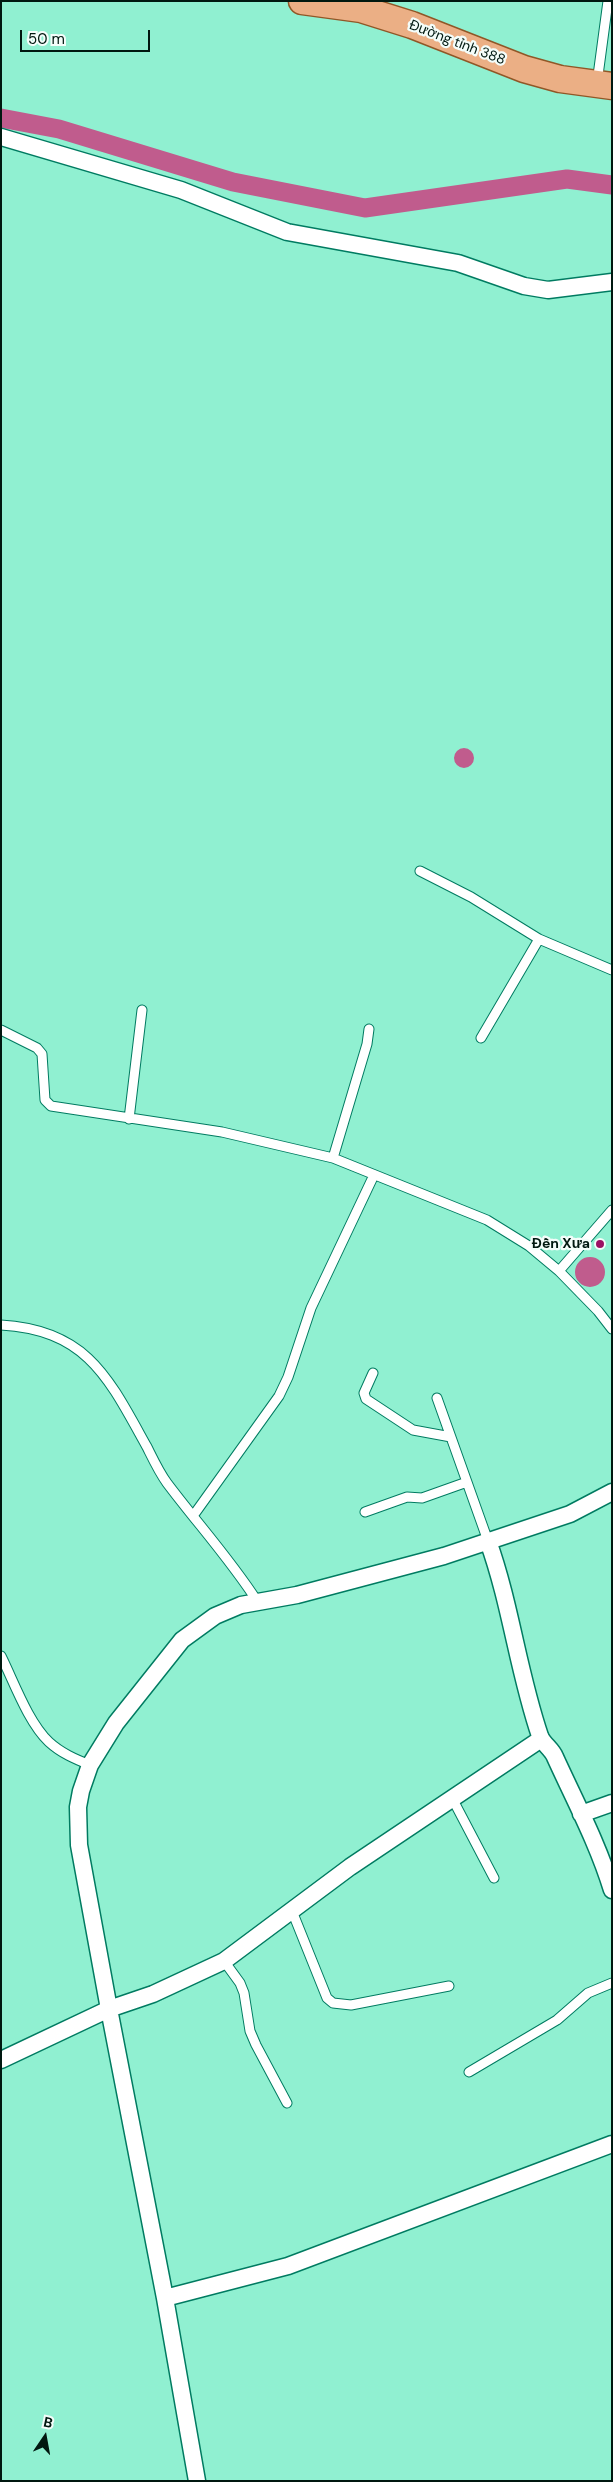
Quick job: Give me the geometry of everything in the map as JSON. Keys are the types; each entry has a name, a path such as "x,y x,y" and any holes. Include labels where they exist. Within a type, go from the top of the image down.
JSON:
{"main road":[{"name":"Đường tỉnh 388","path":"302,1 362,5 524,69 560,79 604,85"}],"street":[{"path":"1,137 181,190 287,232 458,263 524,286 548,290 612,282"},
{"path":"197,2481 165,2298 79,1845 78,1807 90,1766 116,1723 182,1640 215,1616 257,1601 297,1595 444,1556 570,1514 612,1492"},
{"path":"488,1541 498,1571 527,1692 541,1739 554,1754 601,1858 612,1890"},
{"path":"1,2060 109,2009 153,1994 224,1961 350,1867 541,1739"},
{"path":"581,1814 612,1803"},
{"path":"165,2298 288,2266 612,2144"}],"lane":[{"path":"604,85 608,1"},
{"path":"420,871 471,896 539,939 612,970"},
{"path":"481,1038 539,939"},
{"path":"129,1119 142,1010"},
{"path":"334,1158 367,1044 369,1029"},
{"path":"1,1030 38,1048 42,1054 45,1100 51,1106 222,1132 334,1158 487,1220 529,1246 559,1272 598,1311 612,1329"},
{"path":"193,1516 279,1396 288,1376 311,1308 374,1175"},
{"path":"559,1272 612,1210"},
{"path":"1,1325 48,1333 72,1344 105,1374 166,1481 237,1570 257,1601"},
{"path":"374,1374 364,1393 366,1399 413,1430 451,1437"},
{"path":"437,1398 488,1541"},
{"path":"365,1512 407,1497 422,1498 467,1482"},
{"path":"1,1656 25,1705 48,1741 66,1756 90,1766"},
{"path":"452,1798 494,1878"},
{"path":"292,1911 327,1998 333,2003 351,2005 449,1986"},
{"path":"224,1961 240,1983 244,1993 250,2030 287,2103"},
{"path":"469,2072 557,2020 588,1993 612,1983"}],"shaded area":[{"path":"460,748 468,748 474,754 474,762 468,768 460,768 454,762 454,754"},
{"path":"590,1257 601,1261 605,1272 601,1283 590,1287 579,1283 575,1272 579,1261"}],"waterway":[{"path":"1,118 59,129 233,182 365,208 567,179 612,185"}],"place":[{"name":"Đền Xưa","path":"600,1244"}]}
